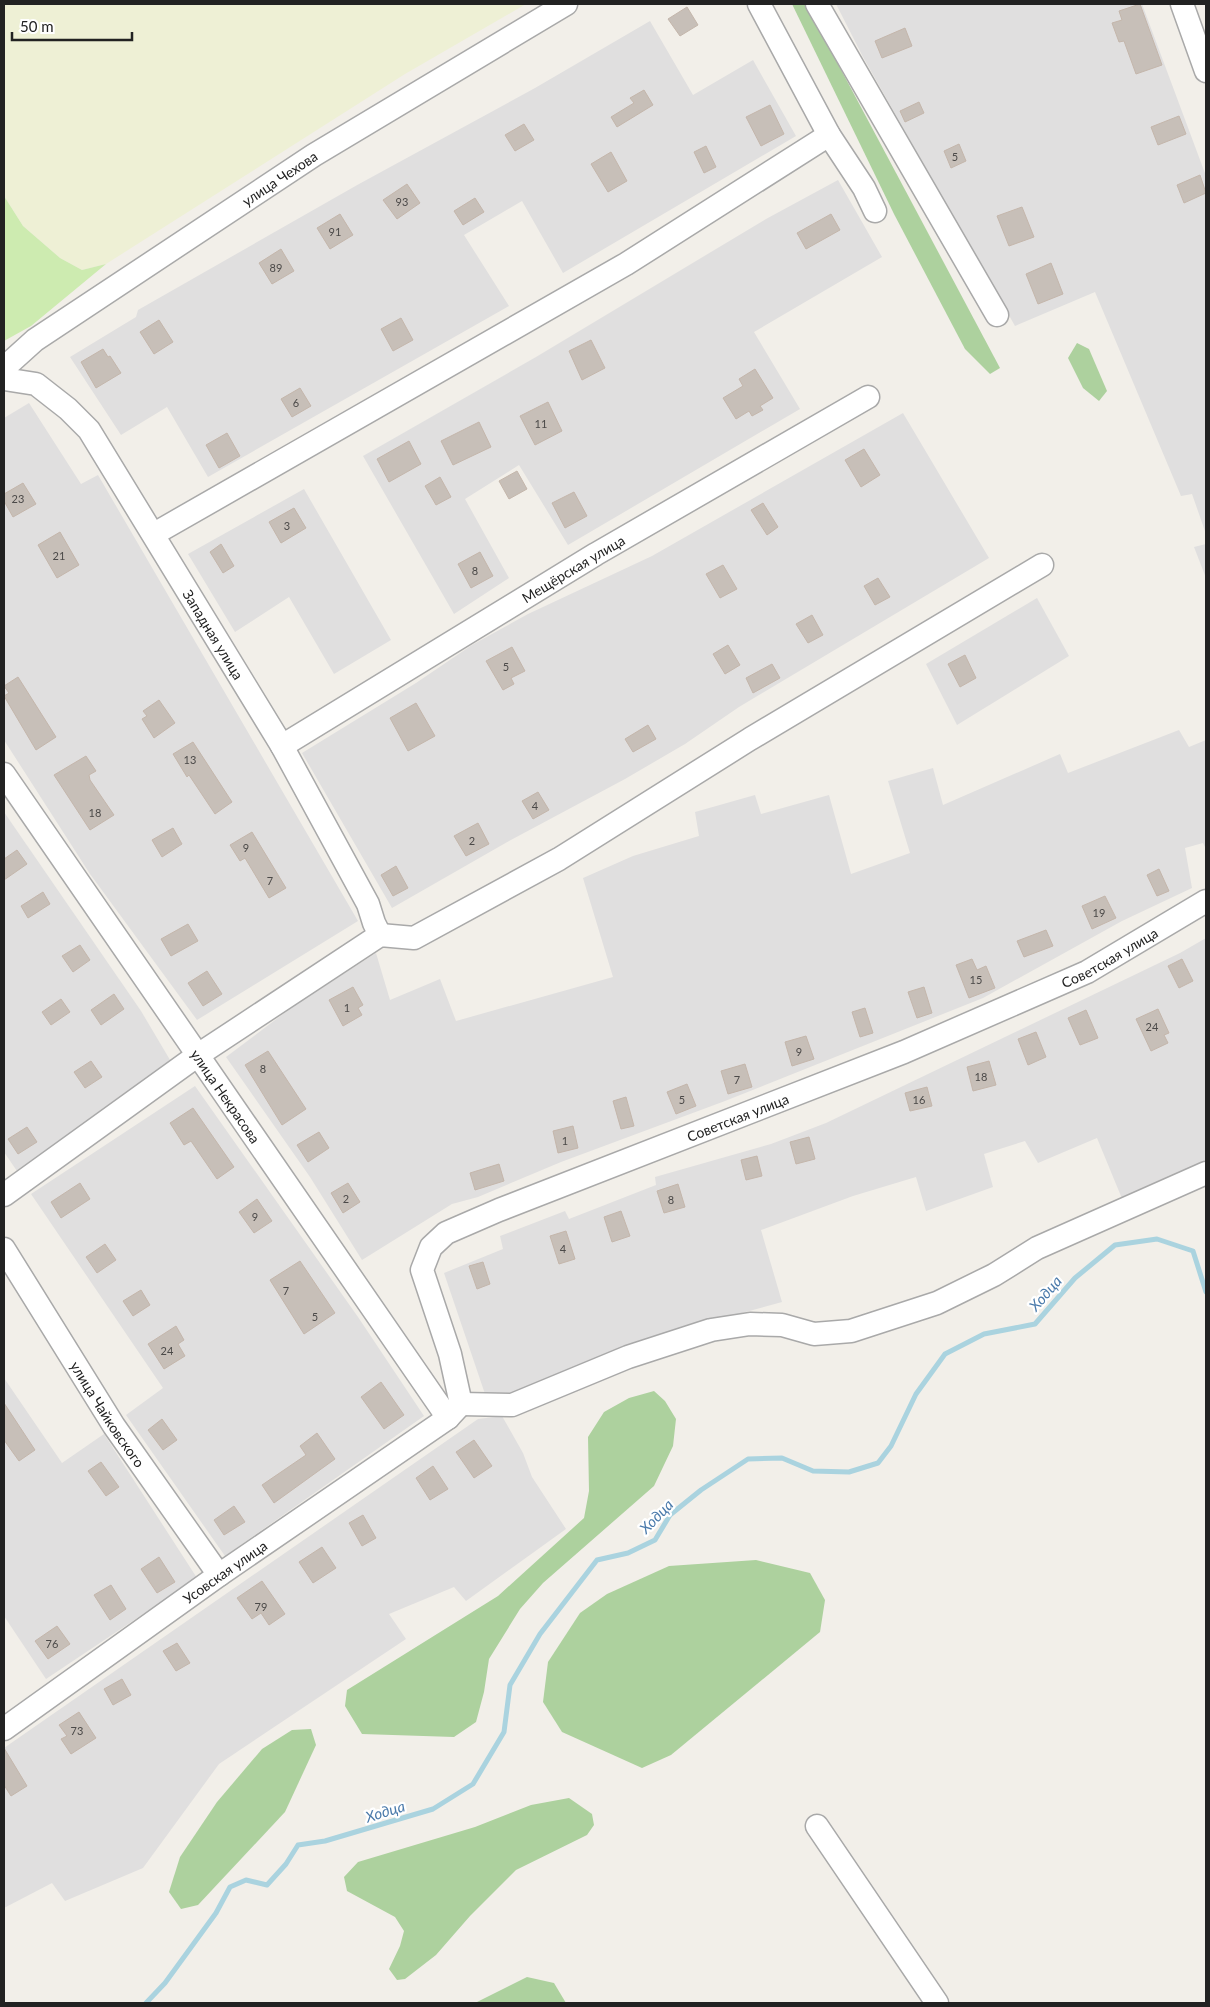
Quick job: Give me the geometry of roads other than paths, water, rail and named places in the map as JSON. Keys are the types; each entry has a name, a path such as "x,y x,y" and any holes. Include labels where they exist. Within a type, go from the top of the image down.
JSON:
{"street":[{"name":"улица Чехова","path":"4,368 34,340 314,155 566,4"},
{"path":"759,4 829,135 864,188 875,211"},
{"path":"817,4 997,315"},
{"path":"1182,4 1206,71"},
{"path":"154,534 626,264 829,135"},
{"name":"Западная улица","path":"4,379 36,384 68,409 89,430 282,746 368,904 380,934"},
{"name":"Мещёрская улица","path":"282,746 596,554 868,397"},
{"path":"4,1195 198,1055 380,934 414,938 560,858 750,738 1042,565"},
{"name":"улица Некрасова","path":"4,774 198,1055 454,1411"},
{"name":"Советская улица","path":"454,1411 450,1354 422,1270 431,1247 446,1234 500,1210 895,1056 1087,972 1206,901"},
{"path":"454,1411 512,1405 628,1358 711,1330 750,1324 782,1325 814,1334 851,1331 937,1303 994,1275 1037,1248 1206,1173"},
{"name":"улица Чайковского","path":"4,1249 114,1426 219,1575"},
{"name":"Усовская улица","path":"4,1729 219,1575 454,1411"},
{"path":"817,1826 937,2003"}],"waterway":[{"name":"Ходца","path":"146,2003 165,1983 216,1913 230,1887 246,1880 267,1885 286,1864 298,1845 325,1841 433,1809 473,1784 504,1732 510,1685 540,1634 597,1560 628,1553 655,1540 670,1515 701,1490 748,1459 782,1458 813,1471 849,1472 878,1463 891,1446 916,1394 945,1354 984,1334 1035,1324 1075,1278 1115,1245 1157,1239 1193,1251 1206,1292"}]}
